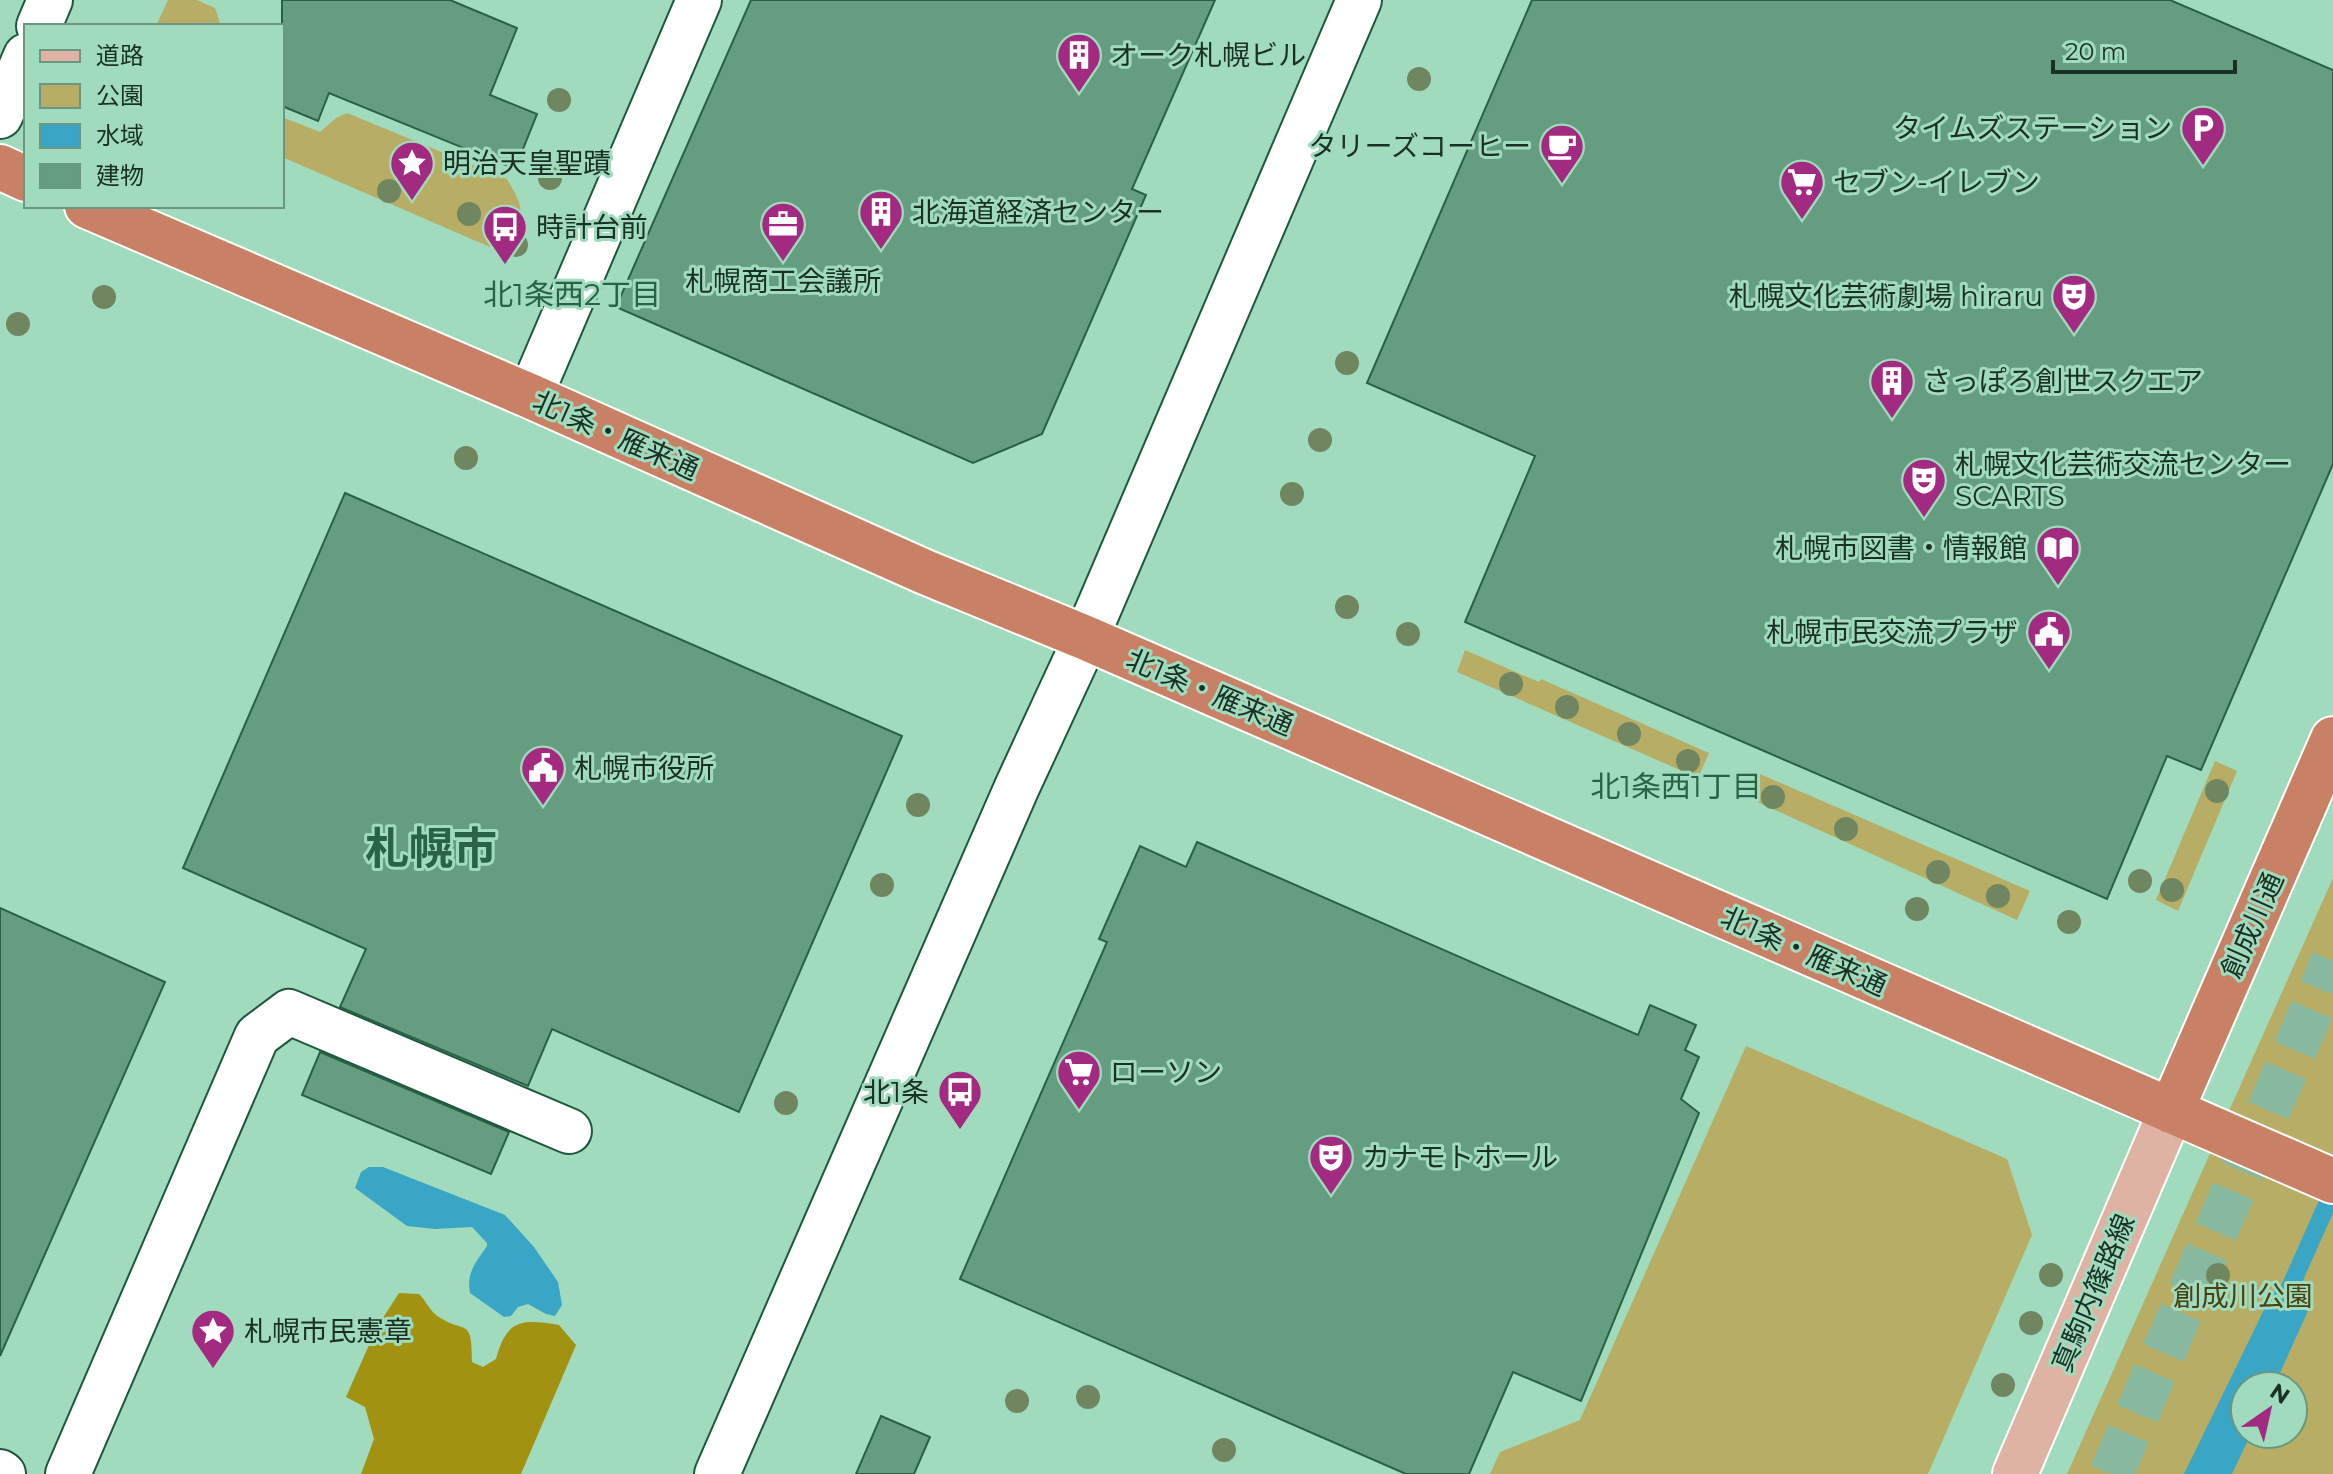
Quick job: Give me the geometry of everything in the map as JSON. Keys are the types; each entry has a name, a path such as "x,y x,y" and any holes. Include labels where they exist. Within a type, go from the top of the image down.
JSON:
{"highway":[{"path":"0,167 24,178"},
{"name":"北1条・雁来通","path":"92,208 2316,1174"},
{"name":"創成川通","path":"2171,1111 2333,739"}],"main road":[{"name":"真駒内篠路線","path":"2015,1474 2171,1111"}],"street":[{"path":"40,24 50,0"},
{"path":"530,396 699,0"},
{"path":"717,1474 1017,787 1086,638 1359,0"},
{"path":"0,116 24,61"},
{"path":"68,1474 257,1036 289,1012 569,1131"}],"green space":[{"path":"168,0 197,0 215,8 220,24 157,24"},
{"path":"347,113 507,179 517,196 520,210 513,242 490,247 284,158 284,118 320,132"},
{"path":"1465,650 1539,682 1541,679 1709,753 1698,778 1457,672"},
{"path":"2215,761 2237,771 2178,911 2156,900"},
{"path":"1753,771 2030,891 2017,920 1742,795"},
{"name":"創成川公園","path":"2333,878 2333,1474 2067,1474"},
{"path":"1746,1046 2007,1159 2032,1235 1928,1474 1490,1474 1500,1452 1580,1420"}],"shaded area":[{"path":"399,1293 419,1294 436,1315 465,1328 470,1337 472,1362 483,1367 496,1359 511,1329 525,1323 559,1325 576,1345 521,1474 361,1474 374,1439 365,1407 346,1397 377,1327"}],"water":[{"path":"369,1167 383,1167 505,1215 534,1247 558,1282 562,1305 555,1316 528,1304 518,1307 511,1316 504,1317 470,1293 471,1274 487,1243 472,1227 435,1229 407,1226 355,1188 361,1172"},
{"path":"2276,1285 2313,1300 2281,1370 2235,1370"},
{"path":"2229,1382 2229,1450 2243,1450 2232,1474 2184,1474"}],"building":[{"path":"282,0 450,0 517,28 490,95 537,114 515,169 329,93 318,121 284,107"},
{"name":"北海道経済センター","path":"751,0 1215,0 1132,189 1146,195 1042,434 973,463 616,307"},
{"name":"さっぽろ創世スクエア","path":"1532,0 2170,0 2333,70 2333,464 2201,770 2167,756 2107,899 1465,622 1535,456 1367,383"},
{"path":"345,493 902,736 739,1112 552,1029 528,1086 340,1007 366,949 183,868"},
{"name":"カナモトホール","path":"1197,842 1638,1035 1650,1005 1696,1025 1685,1050 1699,1057 1681,1099 1699,1113 1581,1401 1513,1372 1469,1474 1406,1474 960,1279 1107,942 1099,939 1140,846 1186,867"},
{"path":"0,908 165,982 0,1356"},
{"path":"320,1052 509,1132 491,1174 302,1095"},
{"path":"881,1416 930,1437 914,1474 856,1474"}],"waterway":[{"path":"2280,1310 2333,1191"}],"tunnel":[{"path":"2111,1474 2333,961"}],"place":[{"name":"オーク札幌ビル","path":"1079,94"},
{"name":"タイムズステーション","path":"2203,167"},
{"name":"タリーズコーヒー","path":"1562,185"},
{"name":"明治天皇聖蹟","path":"412,202"},
{"name":"セブン-イレブン","path":"1802,221"},
{"name":"北海道経済センター","path":"881,251"},
{"name":"札幌商工会議所","path":"783,263"},
{"name":"時計台前","path":"505,266"},
{"name":"札幌文化芸術劇場 hiraru","path":"2074,335"},
{"name":"さっぽろ創世スクエア","path":"1892,420"},
{"name":"札幌文化芸術交流センター SCARTS","path":"1924,519"},
{"name":"札幌市図書・情報館","path":"2058,587"},
{"name":"札幌市民交流プラザ","path":"2049,671"},
{"name":"札幌市役所","path":"543,807"},
{"name":"ローソン","path":"1079,1111"},
{"name":"北1条","path":"960,1131"},
{"name":"カナモトホール","path":"1331,1196"},
{"name":"札幌市民憲章","path":"213,1370"}],"district":[{"name":"北1条西2丁目","path":"572,294"},
{"name":"北1条西1丁目","path":"1676,786"},
{"name":"札幌市","path":"431,848"}]}
